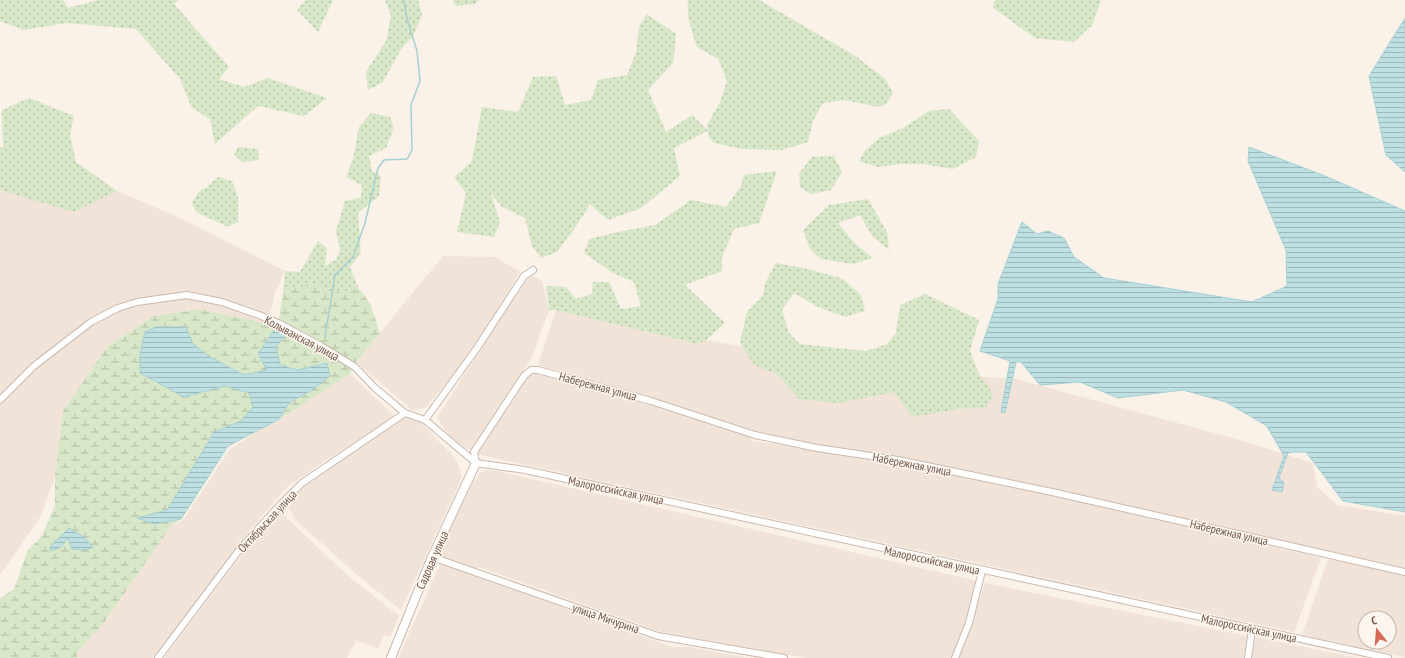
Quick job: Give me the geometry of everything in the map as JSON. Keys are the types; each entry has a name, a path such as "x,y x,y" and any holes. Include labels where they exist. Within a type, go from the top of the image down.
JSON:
{"street":[{"path":"425,420 477,348 524,276 533,270"},
{"name":"Колыванская улица","path":"0,400 34,366 91,322 118,308 137,302 187,295 222,302 278,323 321,346 355,367 375,388 405,413"},
{"name":"Набережная улица","path":"476,463 474,452 489,428 524,376 531,370 538,370 651,401 755,435 817,448 898,460 1052,492 1405,572"},
{"path":"405,413 425,420 476,463"},
{"name":"Октябрьская улица","path":"158,658 240,550 278,506 302,483 314,474 405,413"},
{"name":"Садовая улица","path":"391,658 432,558 476,463"},
{"name":"Малороссийская улица","path":"476,463 524,470 982,571 1388,658"},
{"name":"улица Мичурина","path":"432,558 658,636 784,658"},
{"path":"955,658 969,623 982,571"},
{"path":"1248,658 1252,629"}],"shaded area":[{"path":"0,190 74,212 117,191 182,219 285,271 275,293 267,326 198,309 154,316 108,346 63,411 55,476 41,516 0,575"},
{"path":"443,256 495,257 520,272 474,351 425,408 412,410 356,362"},
{"path":"529,276 536,277 542,281 549,310 531,359 488,425 473,452 451,438 437,418 524,280"},
{"path":"556,310 698,344 706,340 874,370 1016,379 1240,440 1313,463 1317,487 1337,505 1405,516 1405,568 935,464 777,437 538,365"},
{"path":"535,373 610,393 750,436 752,441 896,463 1051,494 1321,558 1294,632 476,454 526,376"},
{"path":"350,374 394,415 379,428 326,460 286,488 240,542 166,643 152,658 77,658 76,652 103,624 170,527 183,520 230,449"},
{"path":"406,416 422,424 456,459 462,477 401,610 356,574 297,521 288,507 304,486"},
{"path":"486,470 497,471 978,581 967,622 952,658 805,658 661,632 479,567 476,570 438,556 472,484 480,473"},
{"path":"279,510 351,578 399,616 390,637 384,635 378,649 356,640 347,658 164,658 244,552"},
{"path":"1328,559 1405,575 1405,657 1372,650 1397,650 1397,610 1357,610 1357,647 1302,635"},
{"path":"441,563 672,647 690,647 749,658 398,658"},
{"path":"985,583 1247,636 1244,658 959,658"},
{"path":"1254,637 1358,658 1251,658"}],"green space":[{"path":"0,0 63,0 68,8 99,0 179,0 174,4 229,67 219,79 244,87 268,78 327,98 304,116 258,106 215,144 210,119 192,108 180,79 136,29 67,23 24,30 0,21"},
{"path":"306,0 333,0 318,32 297,10"},
{"path":"385,0 418,0 422,15 413,36 401,49 383,82 368,90 366,72 386,41 391,16"},
{"path":"453,0 479,0 475,4 456,6"},
{"path":"688,0 759,0 857,57 885,79 893,93 886,104 879,107 845,100 823,103 813,121 808,142 782,150 742,149 714,143 709,137 707,131 674,148 680,176 641,208 608,220 590,204 557,252 541,258 532,246 525,218 502,207 491,194 500,222 494,237 457,232 466,193 454,177 472,161 482,107 518,112 533,77 556,76 565,105 591,100 598,80 627,75 636,53 639,27 647,14 676,34 673,63 648,90 666,132 692,115 708,131 707,125 720,102 727,81 718,59 697,47 691,30"},
{"path":"995,0 1101,0 1092,25 1074,42 1035,38 993,8"},
{"path":"29,98 74,116 70,135 76,162 117,191 74,212 0,190 0,147 3,147 2,110"},
{"path":"949,109 979,141 976,157 953,169 923,164 900,164 878,167 859,161 865,151 879,138 903,128 929,111"},
{"path":"371,113 390,117 394,128 386,148 369,156 372,171 381,176 379,196 358,213 361,253 350,267 359,289 324,295 313,283 283,292 285,271 300,272 318,241 327,248 325,266 337,259 340,249 336,231 345,201 361,198 362,185 346,177 353,159 359,127"},
{"path":"238,147 258,149 259,160 243,162 234,155"},
{"path":"834,156 842,172 831,190 811,194 800,187 799,174 812,157"},
{"path":"777,171 759,223 734,229 722,257 722,271 685,285 725,323 706,340 698,344 556,310 549,310 546,286 566,287 576,299 592,294 593,282 609,282 621,309 641,306 634,282 613,273 584,253 589,239 655,225 691,200 726,207 741,186 744,175"},
{"path":"218,177 232,181 238,197 238,222 228,227 196,212 192,203 199,191 206,188"},
{"path":"868,199 887,232 889,250 872,236 860,215 838,223 854,243 873,258 853,264 821,259 810,249 803,230 829,205"},
{"path":"776,263 808,269 843,279 861,295 865,311 845,317 816,306 794,293 782,310 789,333 800,344 866,351 887,344 896,333 900,305 925,294 979,320 970,351 979,374 993,394 987,407 958,409 913,417 894,392 838,403 799,399 777,374 754,365 740,342 747,312 763,296 765,283"},
{"path":"313,283 321,284 324,294 359,289 370,303 380,333 356,362 350,374 278,420 290,402 312,390 327,363 298,370 280,365 276,347 286,334 274,330 268,370 244,375 208,356 170,328 156,327 184,397 225,386 250,393 253,407 241,421 214,432 167,510 138,518 154,524 181,519 170,527 103,624 77,652 77,658 0,658 0,598 14,589 28,550 42,536 55,505 55,476 63,411 108,346 154,316 198,309 278,326 283,292"}],"water":[{"path":"1405,18 1405,172 1386,155 1369,76"},
{"path":"1249,147 1325,176 1405,211 1405,512 1343,501 1306,452 1288,453 1279,478 1284,483 1282,492 1272,490 1284,456 1267,426 1226,402 1183,390 1118,398 1080,382 1040,385 1021,362 1016,362 1005,413 1001,412 1010,361 980,351 998,299 998,284 1022,222 1037,234 1048,231 1064,238 1074,257 1104,278 1252,302 1287,286 1286,250 1248,161"},
{"path":"156,327 186,327 193,344 208,356 244,375 267,370 258,354 274,330 286,334 276,347 280,365 298,370 327,363 330,376 312,390 290,402 278,420 228,446 181,519 154,524 137,518 167,510 214,432 241,421 253,407 249,393 225,386 184,397 140,373 140,355 145,332"},
{"path":"69,528 84,537 93,547 86,550 72,549 68,538 61,547 51,551 50,547"}],"waterway":[{"path":"325,337 335,275 353,257 365,223 378,168 384,160 407,159 412,150 411,105 420,81 417,51 407,19 404,0"}]}
